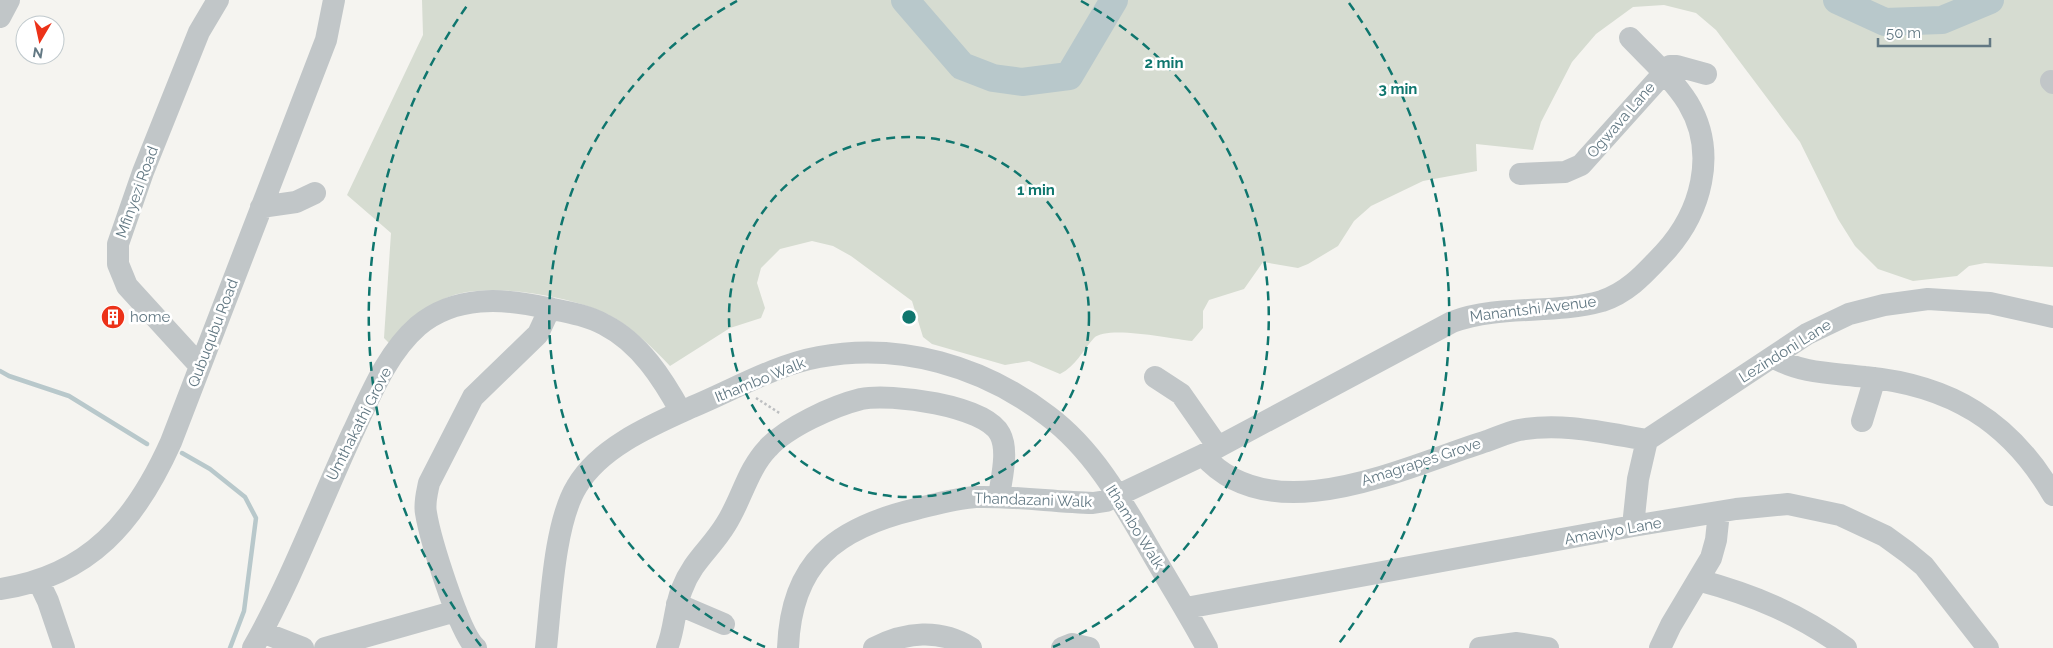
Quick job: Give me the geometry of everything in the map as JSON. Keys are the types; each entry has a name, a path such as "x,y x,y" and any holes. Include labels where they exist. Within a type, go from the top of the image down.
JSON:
{"street":[{"path":"0,17 9,0"},
{"name":"Mfinyezi Road","path":"200,366 127,286 118,264 118,244 143,172 199,32 218,0"},
{"name":"Qubuqubu Road","path":"0,589 55,574 88,556 132,514 160,465 326,40 334,0"},
{"name":"Manantshi Avenue","path":"1118,496 1210,451 1466,316 1582,306 1620,294 1636,284 1686,226 1701,184 1702,142 1696,119 1688,103 1663,72 1630,38"},
{"path":"1663,72 1674,66 1706,74"},
{"name":"Ogwava Lane","path":"1520,174 1565,172 1581,165 1663,72"},
{"path":"261,207 296,202 315,193"},
{"name":"Lezindoni Lane","path":"1647,440 1826,323 1876,307 1928,299 1973,301 2053,318"},
{"name":"Umthakathi Grove","path":"258,640 375,386 407,338 417,327 442,311 472,302 508,301 588,317 605,324 624,337 656,372 681,412"},
{"path":"476,648 467,638 456,611 426,512 429,483 473,397 532,341 543,326 550,308"},
{"name":"Ithambo Walk","path":"546,648 561,533 575,488 584,475 611,450 681,412 784,368 817,357 877,352 906,354 943,363 1000,384 1048,415 1069,433 1086,452 1118,496 1186,608 1206,648"},
{"path":"1773,357 1801,370 1875,378 1938,392 1994,424 2021,449 2053,495"},
{"name":"Amagrapes Grove","path":"1155,377 1181,394 1210,451 1212,465 1230,478 1257,487 1294,493 1344,486 1518,430 1560,427 1647,440"},
{"path":"1862,421 1875,378"},
{"path":"667,648 677,604 694,564 725,526 746,480 758,460 777,439 798,426 849,403 871,398 919,402 968,412 992,424 1001,436 1003,457 999,497"},
{"path":"1632,526 1638,478 1647,440"},
{"name":"Thandazani Walk","path":"788,648 791,612 800,585 812,565 834,544 864,527 905,511 964,499 999,497 1094,503 1118,496"},
{"name":"Amaviyo Lane","path":"1186,608 1632,526 1719,512 1788,504 1832,513 1885,536 1924,566 1988,648"},
{"path":"1660,648 1714,550 1719,512"},
{"path":"38,580 64,648"},
{"path":"1698,580 1748,594 1782,608 1846,648"},
{"path":"677,604 724,624"},
{"path":"325,648 456,611"},
{"path":"874,648 895,638 921,634 945,637 971,648"},
{"path":"258,640 302,648"},
{"path":"1480,648 1518,643 1548,648"},
{"path":"1062,648 1072,644 1089,648"}],"path":[{"path":"738,387 798,426"}],"shaded area":[{"path":"422,0 2053,0 2053,267 1985,263 1969,266 1957,276 1913,281 1878,269 1855,246 1838,219 1800,142 1716,30 1696,13 1664,5 1633,7 1596,34 1572,62 1541,122 1533,150 1476,144 1477,171 1423,181 1371,206 1354,221 1338,246 1308,264 1298,268 1263,262 1244,289 1209,300 1203,311 1203,328 1192,341 1140,334 1101,334 1094,338 1075,363 1060,374 1029,361 1005,365 932,344 923,337 912,301 851,256 833,246 812,241 780,249 761,268 757,283 765,308 761,318 730,328 670,366 634,331 609,315 574,302 505,290 482,290 446,298 425,312 389,343 384,338 391,233 347,195 423,35"}],"waterway":[{"path":"905,0 962,66 993,78 1022,82 1069,76 1114,0"},
{"path":"1837,0 1885,22 1942,20 1990,0"},
{"path":"0,371 9,376 69,396 147,444"},
{"path":"182,453 210,469 245,497 256,518 244,611 230,648"}],"place":[{"name":"home","path":"113,317"}]}
